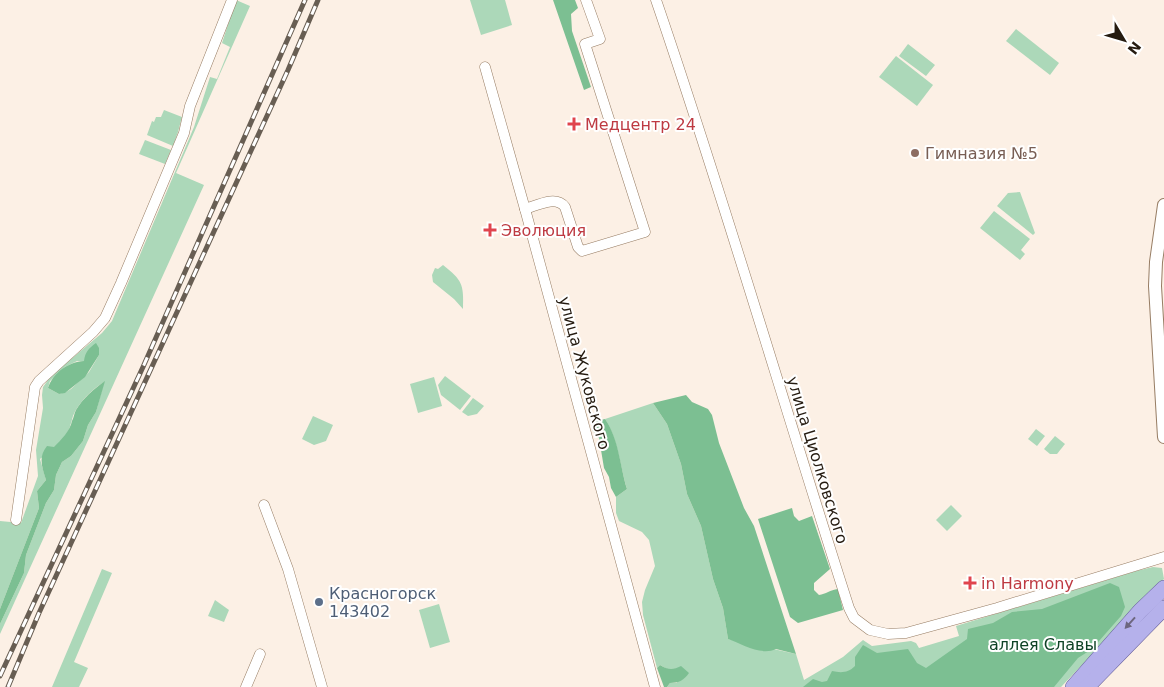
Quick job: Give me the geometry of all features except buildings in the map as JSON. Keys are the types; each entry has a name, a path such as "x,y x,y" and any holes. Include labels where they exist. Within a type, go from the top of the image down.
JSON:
{"main road":[{"path":"1073,687 1140,611 1164,588"},
{"path":"1087,687 1164,608"}],"street":[{"path":"16,520 35,387 39,380 93,332 105,318 181,141 190,106 232,0"},
{"path":"525,209 554,200 562,203 578,247 582,251 644,232 585,44 600,39 586,0"},
{"name":"улица Циолковского","path":"656,0 716,184 849,608 854,618 870,630 888,634 906,633 997,608 1164,557"},
{"name":"улица Жуковского","path":"485,67 655,687"},
{"path":"1164,205 1156,262 1155,286 1164,437"},
{"path":"264,505 288,569 322,687"},
{"path":"246,687 260,654"}],"green space":[{"path":"236,0 250,6 176,173 204,185 0,634 0,624 24,573 26,555 46,503 54,490 56,475 62,462 71,456 83,441 88,425 96,412 104,382 90,392 78,406 64,438 40,459 46,480 37,491 39,508 0,609 0,521 21,523 38,476 36,450 43,408 43,387 51,376 102,333 112,321 194,127 210,77 217,79 230,47 222,43","holes":["99,348 99,355 89,372 71,389 59,394 48,388 50,381 65,367 77,361 84,361"]},
{"path":"470,0 505,0 512,25 481,35"},
{"path":"553,0 575,0 578,8 571,14 572,31 591,87 584,90"},
{"path":"1016,29 1059,63 1050,75 1006,41"},
{"path":"908,44 935,65 926,76 899,56"},
{"path":"896,56 933,85 917,106 879,77"},
{"path":"164,110 182,117 173,146 147,135 152,121 154,122 156,117 161,117"},
{"path":"145,140 171,150 165,164 139,154"},
{"path":"1020,192 1035,233 1033,235 997,206 1008,193"},
{"path":"994,211 1030,239 1021,250 1025,254 1020,260 980,228"},
{"path":"443,265 461,283 463,309 433,282 432,275 435,268 438,269"},
{"path":"96,343 99,348 99,355 85,377 65,393 59,394 48,388 53,378 62,369 84,361 85,355"},
{"path":"445,376 471,396 460,410 441,395 438,385"},
{"path":"434,377 442,406 418,413 410,384"},
{"path":"105,381 96,412 88,425 83,441 71,456 62,462 56,475 54,490 46,503 26,555 24,573 0,624 0,609 39,508 37,491 46,480 43,471 42,454 47,446 54,447 62,438 69,428 75,411 89,394"},
{"path":"686,395 692,402 708,409 712,415 719,443 744,508 754,526 796,654 776,649 770,651 758,650 728,639 723,608 713,579 701,526 687,494 681,464 667,424 653,403"},
{"path":"473,398 484,406 477,414 468,416 462,412"},
{"path":"653,403 667,424 681,464 687,494 701,526 713,579 723,608 728,639 796,654 804,680 843,657 863,640 872,646 911,641 916,643 919,648 959,636 956,626 1136,571 1153,567 1162,568 1164,579 1061,687 667,687 670,683 677,683 674,669 667,669 660,665 657,668 643,615 642,602 655,566 649,540 642,532 619,521 616,513 616,497 627,489 616,444 605,419"},
{"path":"313,416 333,425 326,441 314,445 302,439"},
{"path":"605,419 616,444 627,489 616,497 604,468 599,438 592,430 596,421"},
{"path":"1036,429 1045,436 1037,446 1028,439"},
{"path":"1055,436 1065,444 1057,454 1050,454 1044,449"},
{"path":"951,505 962,516 947,531 936,520"},
{"path":"792,508 794,516 799,521 812,516 830,569 814,583 814,590 819,595 838,589 843,610 798,623 790,617 758,519"},
{"path":"102,569 112,573 74,662 88,668 79,687 52,687"},
{"name":"аллея Славы","path":"1110,583 1119,587 1125,607 1121,616 1092,649 1078,658 1054,687 803,687 813,679 822,682 827,681 832,671 844,672 850,670 855,666 855,657 863,645 877,653 908,649 917,663 926,668 967,639 968,629 993,623 1012,612 1042,609"},
{"path":"215,600 229,610 224,622 208,616"},
{"path":"439,604 450,642 430,648 419,610"},
{"path":"660,665 670,669 681,666 689,673 681,681 670,683 667,687 664,687 657,668"}],"railway":[{"path":"0,676 143,367 305,0"},
{"path":"8,687 39,613 288,70 318,0"}],"place":[{"name":"Медцентр 24","path":"574,124"},
{"name":"Гимназия №5","path":"915,153"},
{"name":"Эволюция","path":"490,230"},
{"name":"in Harmony","path":"970,583"},
{"name":"Красногорск 143402","path":"319,602"}]}
